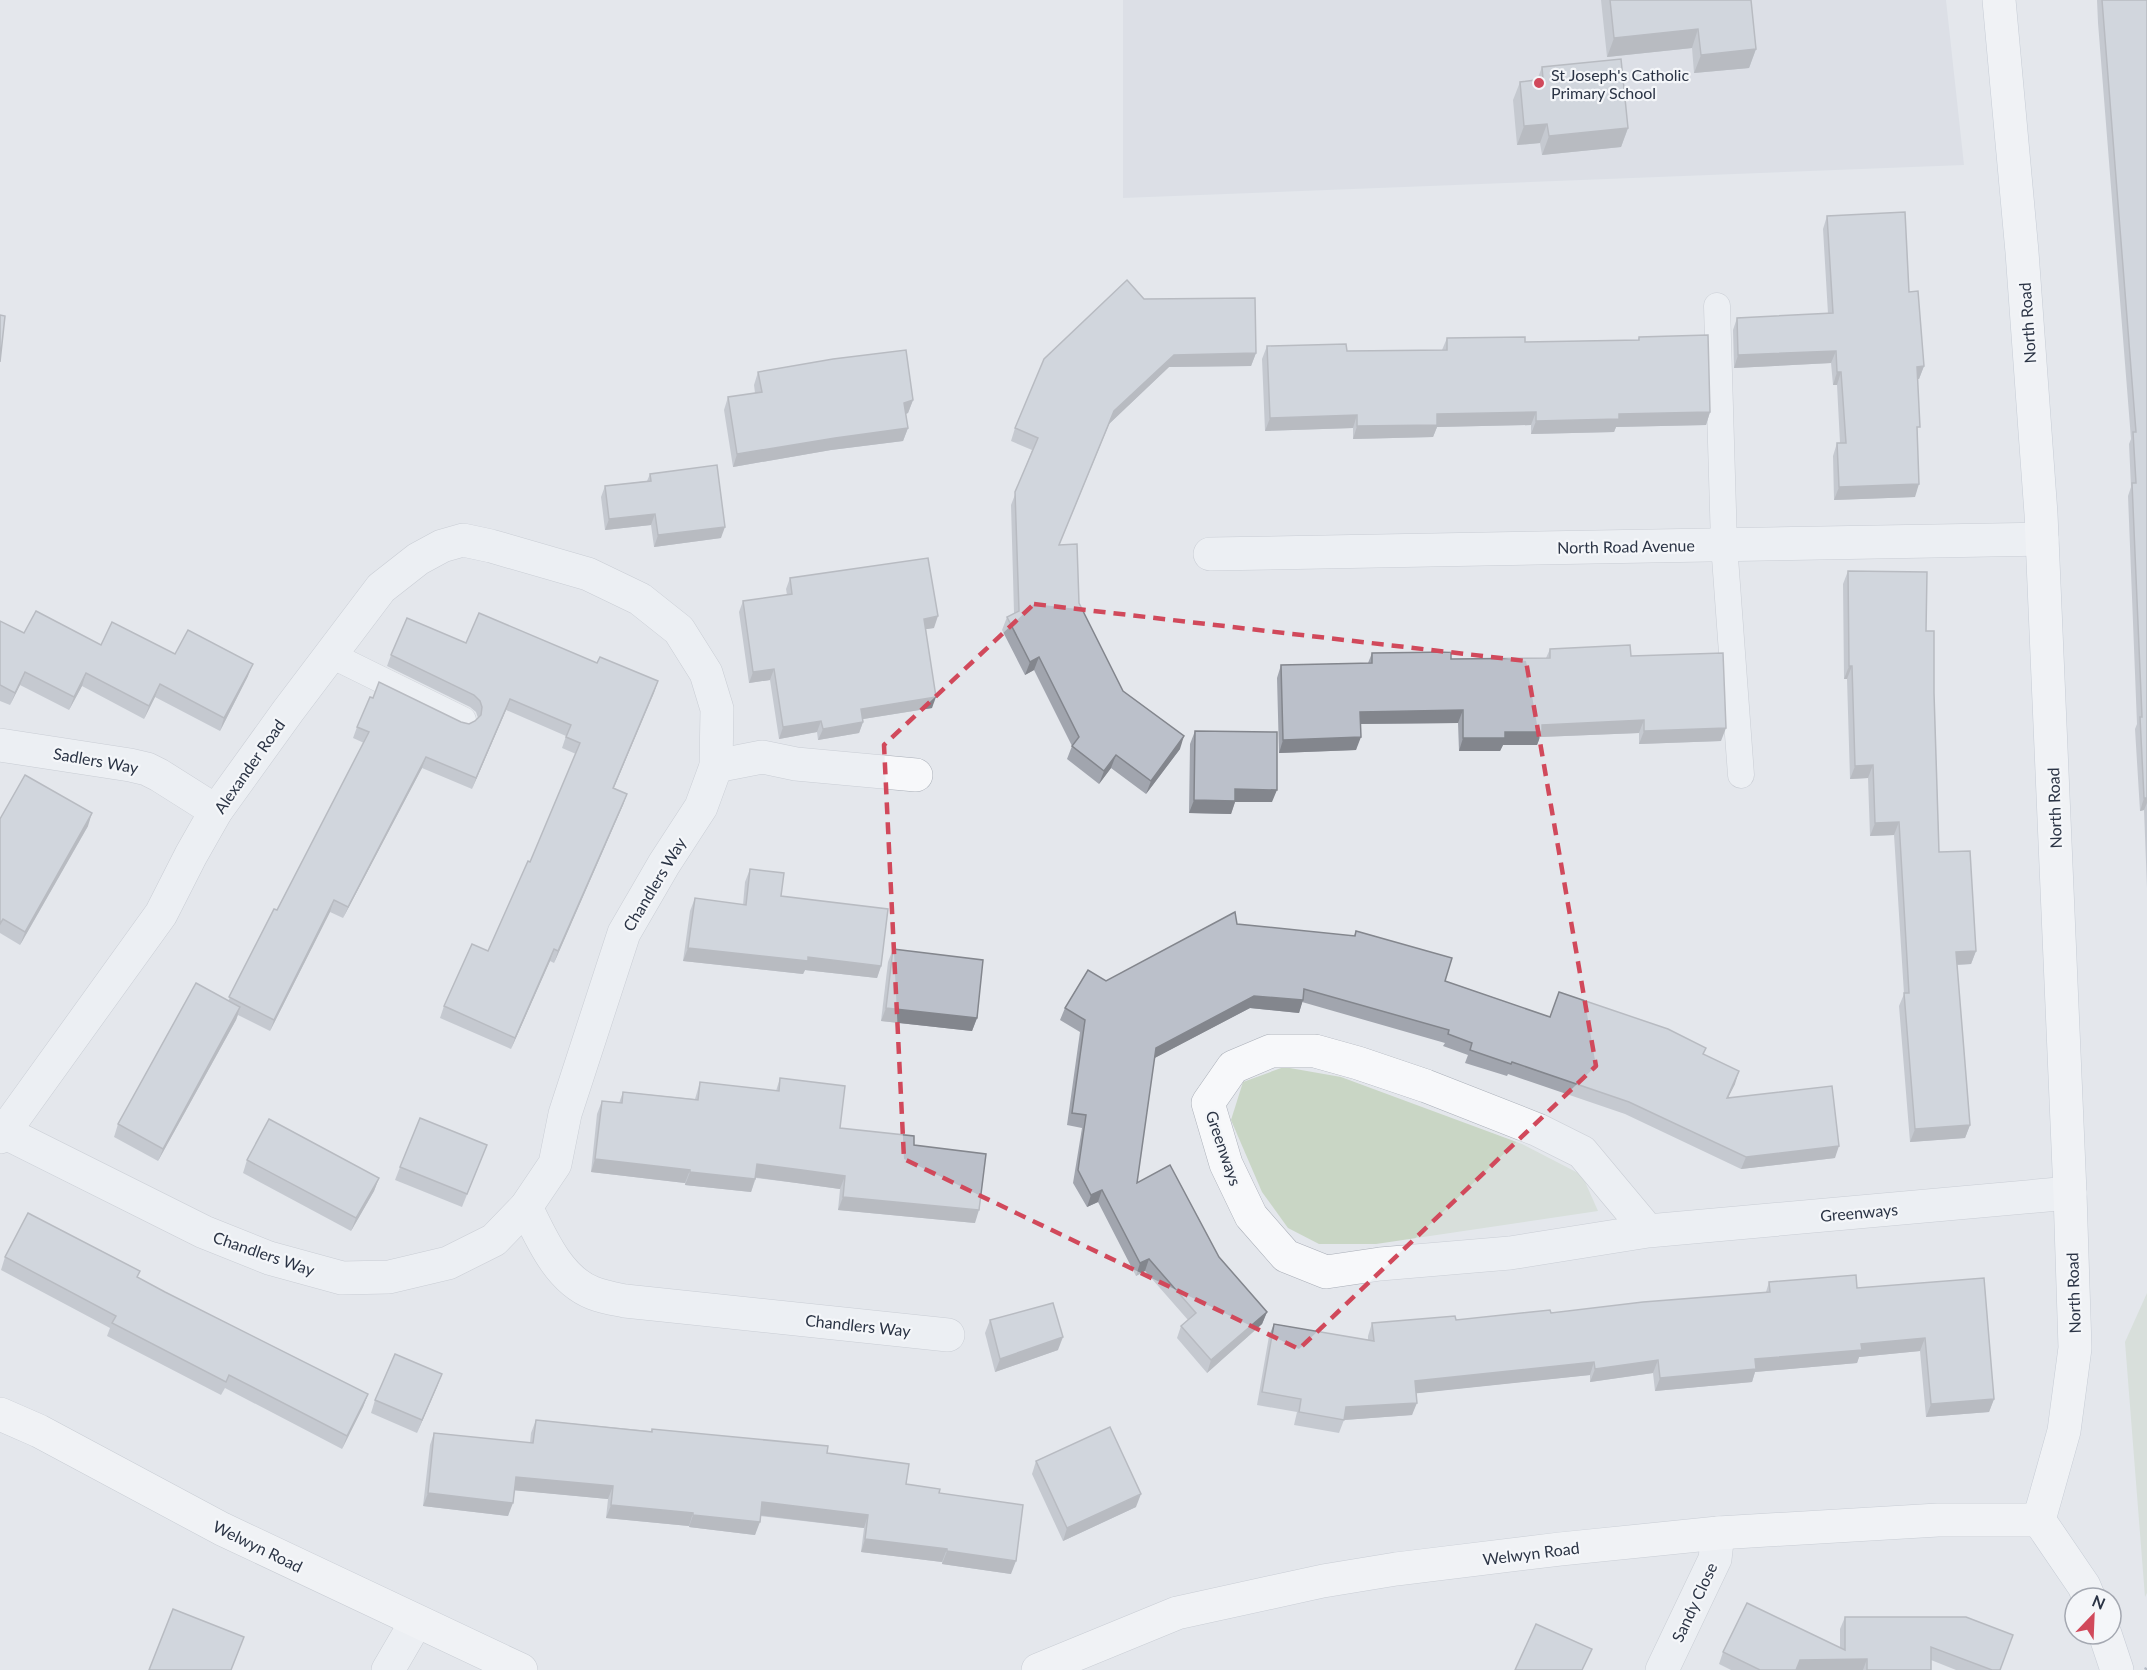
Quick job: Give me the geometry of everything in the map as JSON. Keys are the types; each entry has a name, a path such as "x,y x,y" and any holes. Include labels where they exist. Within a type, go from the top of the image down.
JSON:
{"main road":[{"name":"North Road","path":"1999,0 2022,252 2042,539 2075,1348 2064,1431 2039,1520"},
{"name":"Welwyn Road","path":"0,1414 39,1431 222,1529 521,1670"},
{"name":"Welwyn Road","path":"1038,1670 1177,1613 1313,1583 1396,1569 1718,1533 1938,1520 2039,1520"},
{"path":"2039,1520 2084,1586"},
{"path":"2109,1646 2117,1670"}],"street":[{"name":"North Road Avenue","path":"1210,554 2042,539"},
{"name":"Alexander Road","path":"1,1133 161,914 216,812 329,654 381,588 418,559 442,546 463,540 588,574"},
{"name":"Chandlers Way","path":"1,1133 204,1232 269,1258 342,1278 389,1277 448,1263 494,1240 526,1207 555,1164 566,1114 624,933 664,864 701,807 716,766 717,709 706,673 679,630 640,598 588,574"},
{"name":"Sadlers Way","path":"0,745 147,769 216,812"},
{"path":"716,766 762,757 796,764 916,775"},
{"name":"Greenways","path":"1648,1231 1582,1152 1538,1130 1426,1086 1358,1063 1315,1051 1270,1051 1233,1067 1208,1103 1226,1164 1251,1216 1287,1256 1326,1272 1380,1264 1510,1253 1648,1231 2070,1193"},
{"name":"Chandlers Way","path":"526,1207 546,1247 566,1274 592,1293 625,1301 948,1335"},
{"name":"Sandy Close","path":"1662,1670 1715,1559 1718,1533"},
{"path":"388,1670 416,1622"}],"lane":[{"path":"1717,306 1724,544 1741,775"},
{"path":"329,654 463,720"}],"highlighted area":[{"path":"1034,604 1526,661 1596,1066 1299,1349 904,1159 884,745"}],"shaded area":[{"name":"St Joseph's Catholic Primary School","path":"1123,0 1946,0 1964,165 1123,198"}],"green space":[{"path":"1284,1067 1341,1077 1522,1144 1582,1175 1598,1211 1376,1244 1319,1244 1288,1228 1262,1192 1231,1120 1243,1082"},
{"path":"2147,1293 2147,1593 2145,1597 2125,1342"}],"building":[{"path":"1610,0 1751,0 1756,49 1701,55 1698,29 1614,38"},
{"path":"2102,0 2147,0 2147,798 2144,798 2140,717 2142,717 2132,483 2136,483 2133,432 2136,432"},
{"path":"1621,59 1628,128 1549,136 1547,124 1524,126 1520,82 1543,79 1542,67"},
{"path":"1905,212 1909,292 1918,291 1924,366 1917,367 1920,427 1917,427 1919,484 1839,487 1837,443 1846,443 1841,372 1837,372 1836,351 1738,355 1737,318 1833,313 1827,216"},
{"path":"1127,280 1144,299 1255,298 1256,353 1174,355 1114,411 1059,545 1077,544 1079,603 1123,691 1184,736 1151,781 1116,755 1104,771 1072,746 1079,737 1039,657 1030,662 1007,617 1019,611 1015,492 1038,438 1015,428 1044,359"},
{"path":"0,315 5,316 0,362"},
{"path":"1708,335 1710,412 1619,414 1619,419 1536,421 1536,412 1437,414 1437,425 1357,426 1357,415 1270,418 1267,346 1346,344 1347,351 1447,350 1447,338 1525,337 1525,342 1639,340 1639,337"},
{"path":"906,350 913,400 904,403 908,428 737,454 728,397 762,392 758,372 833,359"},
{"path":"717,465 725,527 658,535 655,514 609,519 605,486 651,481 650,474"},
{"path":"928,558 938,616 924,619 936,697 861,709 863,722 823,729 821,721 783,727 774,669 753,672 743,601 792,594 790,578"},
{"path":"1848,571 1927,572 1926,631 1934,631 1939,852 1970,851 1976,951 1956,952 1970,1125 1915,1129 1904,993 1909,993 1899,822 1875,823 1873,765 1855,766 1852,666 1849,666"},
{"path":"36,611 101,645 112,622 175,654 188,630 253,664 224,718 160,684 149,706 86,673 74,697 25,672 15,693 0,685 0,621 24,633"},
{"path":"479,613 597,663 600,657 658,681 613,788 627,794 558,951 554,949 515,1038 444,1006 472,944 488,951 528,861 530,862 580,743 566,737 571,725 510,699 476,778 426,757 348,907 334,900 274,1020 229,997 274,909 277,910 369,732 357,727 379,682 461,722 469,724 481,715 480,701 474,695 391,655 407,618 466,643"},
{"path":"1630,645 1631,656 1723,653 1726,728 1644,731 1644,720 1542,725 1542,732 1505,732 1505,738 1463,738 1463,710 1360,712 1361,737 1283,740 1281,665 1372,663 1372,653 1451,652 1451,659 1550,658 1550,649"},
{"path":"1195,731 1277,732 1277,790 1235,789 1235,801 1194,800"},
{"path":"25,775 92,813 25,932 3,919 0,924 0,819"},
{"path":"750,869 784,873 781,896 888,909 881,966 808,957 808,961 688,948 695,898 746,905"},
{"path":"1235,912 1237,924 1355,936 1356,931 1452,958 1445,981 1550,1017 1559,992 1668,1029 1706,1048 1703,1054 1739,1071 1727,1098 1832,1086 1839,1146 1746,1157 1629,1102 1470,1050 1472,1043 1448,1034 1449,1030 1304,989 1303,1000 1254,996 1156,1048 1137,1183 1170,1165 1219,1257 1267,1312 1211,1360 1181,1326 1196,1313 1149,1259 1140,1263 1102,1190 1091,1195 1078,1170 1086,1115 1072,1113 1085,1020 1065,1008 1088,970 1106,981"},
{"path":"893,949 983,960 977,1018 886,1008"},
{"path":"196,983 240,1007 163,1149 118,1124"},
{"path":"780,1078 845,1086 840,1128 914,1136 914,1145 986,1154 979,1210 843,1197 845,1176 757,1164 755,1179 595,1159 602,1101 622,1103 623,1092 698,1100 700,1082 779,1091"},
{"path":"420,1118 487,1145 467,1194 400,1167"},
{"path":"269,1119 379,1178 356,1218 247,1160"},
{"path":"28,1213 140,1271 137,1277 165,1292 368,1394 347,1436 229,1375 226,1382 112,1323 116,1316 5,1257"},
{"path":"1856,1275 1857,1288 1984,1278 1994,1399 1931,1404 1925,1338 1861,1344 1862,1350 1755,1359 1756,1369 1660,1378 1658,1360 1595,1369 1594,1362 1415,1381 1417,1403 1346,1407 1344,1420 1299,1412 1301,1399 1262,1392 1274,1324 1374,1341 1372,1323 1455,1316 1456,1320 1550,1310 1551,1313 1643,1302 1770,1292 1769,1282"},
{"path":"1053,1303 1063,1337 1000,1359 990,1320"},
{"path":"395,1354 442,1374 422,1420 375,1400"},
{"path":"536,1420 828,1446 827,1453 909,1464 906,1484 940,1489 939,1493 1023,1505 1016,1561 947,1551 947,1549 865,1539 868,1515 762,1502 760,1522 611,1505 613,1486 516,1477 513,1503 428,1493 434,1433 533,1443"},
{"path":"1110,1427 1141,1494 1067,1528 1036,1461"},
{"path":"1747,1603 1845,1650 1845,1617 1966,1617 2013,1635 2000,1670 1992,1670 1931,1647 1931,1670 1867,1670 1867,1659 1800,1660 1796,1670 1760,1670 1723,1652"},
{"path":"173,1609 244,1637 231,1670 149,1670"},
{"path":"1536,1624 1592,1649 1582,1670 1515,1670"}],"place":[{"name":"St Joseph's Catholic Primary School","path":"1539,83"}]}
